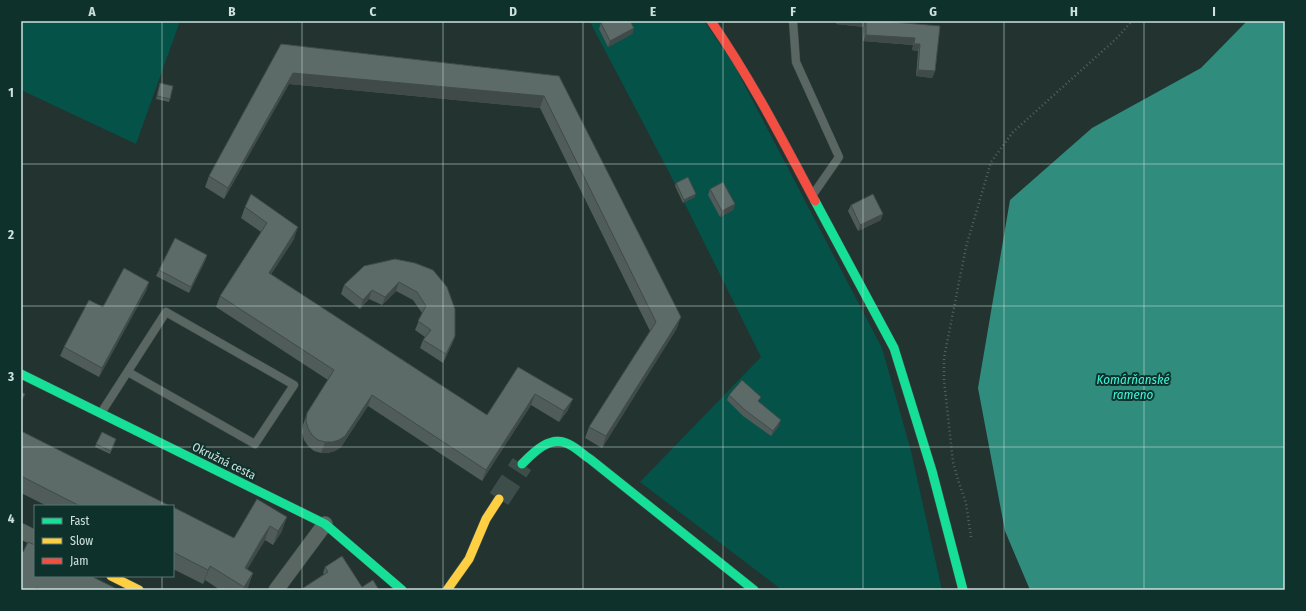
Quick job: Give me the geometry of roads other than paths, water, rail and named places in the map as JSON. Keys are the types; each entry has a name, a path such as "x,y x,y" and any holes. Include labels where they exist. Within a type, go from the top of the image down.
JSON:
{"street":[{"path":"711,21 763,103 894,348 932,471 963,590"},
{"name":"Okružná cesta","path":"21,374 325,524 402,590"},
{"path":"522,464 547,444 562,442 568,444 590,459 754,590"},
{"path":"447,590 469,559 486,519 499,499"},
{"path":"276,590 325,524"},
{"path":"21,531 34,538"},
{"path":"113,577 139,590"}],"lane":[{"path":"793,21 796,62 839,157 812,195"},
{"path":"101,414 166,312 294,385 255,444 128,372"}],"water":[{"name":"Komárňanské rameno","path":"1247,21 1285,21 1285,590 1030,590 1005,531 978,388 1010,200 1092,128 1201,68"}],"tunnel":[{"path":"499,499 522,464"}]}
